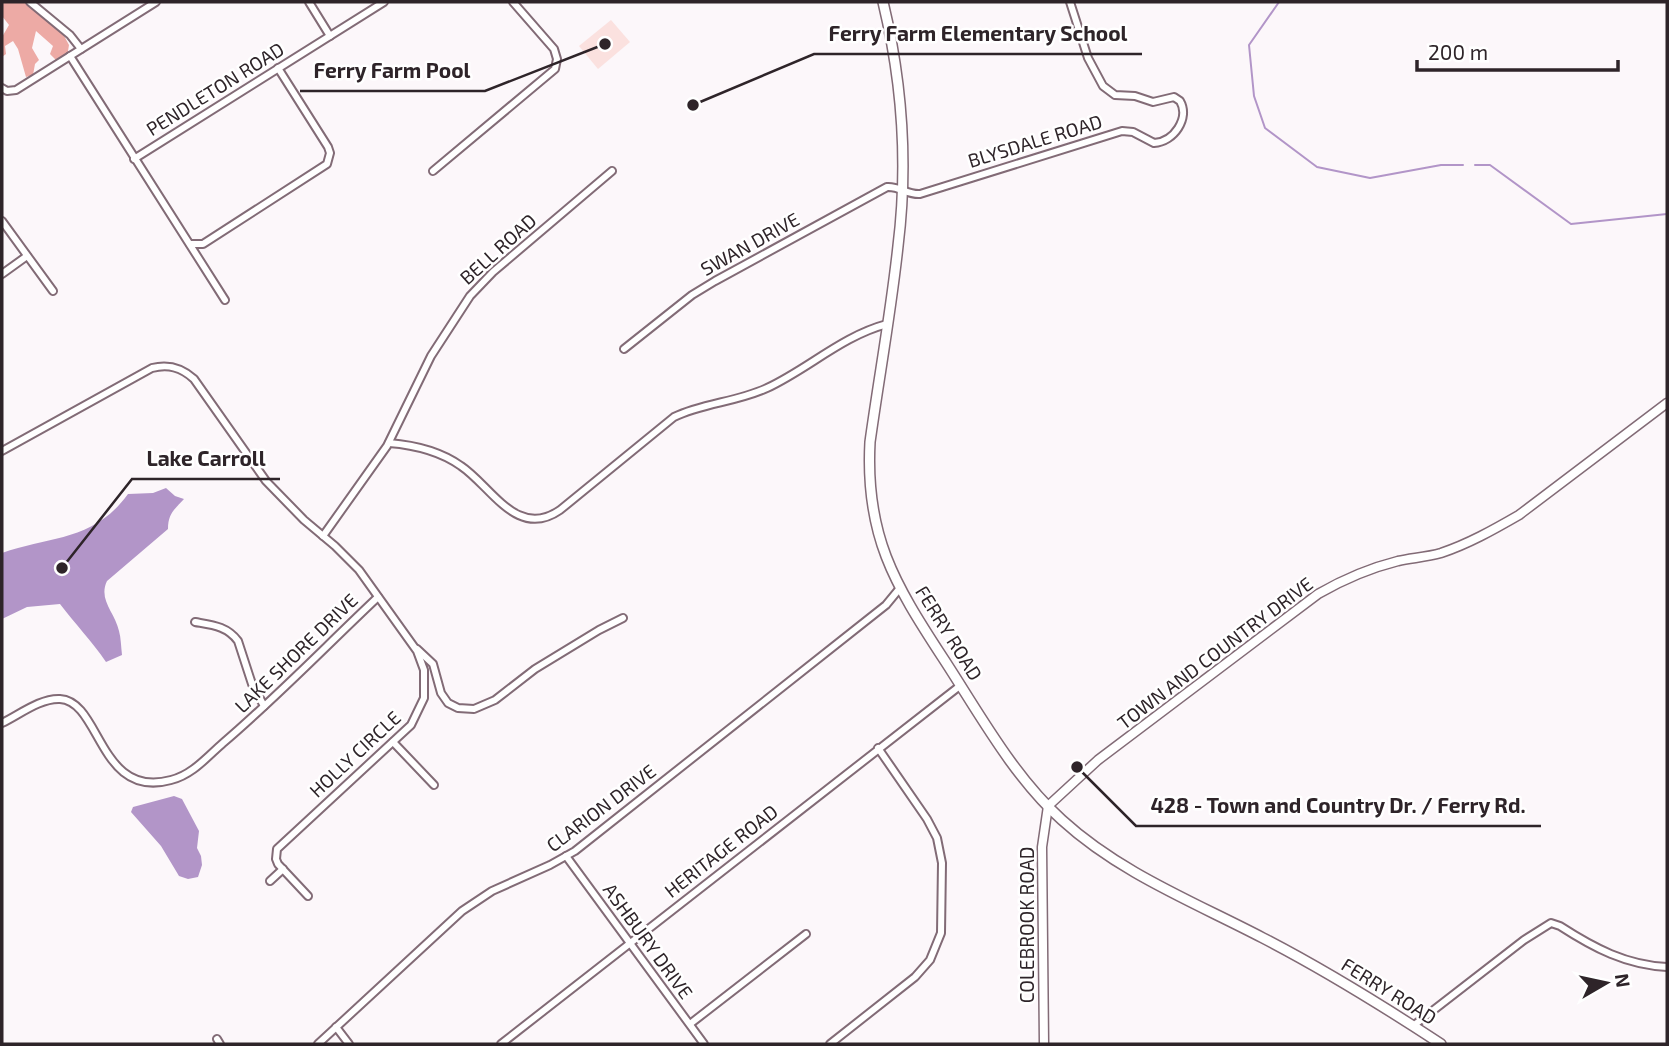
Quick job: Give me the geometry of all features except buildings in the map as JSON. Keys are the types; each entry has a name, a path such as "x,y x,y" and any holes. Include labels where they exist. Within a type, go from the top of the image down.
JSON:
{"main road":[{"name":"FERRY ROAD","path":"883,2 899,94 902,190 898,245 870,442 869,473 870,500 878,539 900,588 1018,771 1048,806 1082,837 1118,862 1358,990 1441,1044"}],"street":[{"path":"30,2 70,35 81,49"},
{"path":"2,88 7,91 16,90 156,2"},
{"path":"309,2 330,36"},
{"name":"PENDLETON ROAD","path":"134,159 384,2"},
{"path":"433,172 553,71 558,59 552,47 513,2"},
{"name":"BLYSDALE ROAD","path":"902,190 920,194 1122,131 1133,132 1154,143 1163,142 1174,134 1184,113 1178,98 1153,102 1135,96 1115,95 1099,81 1088,58 1070,2"},
{"path":"70,56 225,300"},
{"path":"190,244 203,244 327,164 330,153 328,148 278,68"},
{"name":"BELL ROAD","path":"323,536 388,443 431,356 470,296 493,272 612,171"},
{"name":"SWAN DRIVE","path":"624,349 692,295 715,281 879,190 892,187 902,190"},
{"path":"2,221 53,291"},
{"path":"2,274 27,256"},
{"path":"388,443 416,447 450,459 468,471 513,513 540,519 560,510 674,417 694,408 766,389 851,338 887,324"},
{"name":"LAKE SHORE DRIVE","path":"2,451 152,368 174,367 194,379 266,481 359,570 378,597 264,706 190,771 164,782 134,778 116,766 79,708 68,701 60,699 40,704 2,723"},
{"name":"TOWN AND COUNTRY DRIVE","path":"1048,806 1098,760 1318,593 1344,579 1374,568 1437,554 1493,530 1519,515 1667,403"},
{"name":"CLARION DRIVE","path":"318,1044 443,928 476,901 509,882 566,856 886,605 900,588"},
{"name":"HOLLY CIRCLE","path":"283,869 276,859 280,845 393,743 416,717 424,698 424,670 413,646 378,597"},
{"path":"413,646 433,664 441,693 447,703 458,708 474,709 495,700 535,669 623,618"},
{"path":"195,622 223,628 234,635 252,684 264,706"},
{"name":"HERITAGE ROAD","path":"501,1044 961,685"},
{"path":"393,743 434,785"},
{"path":"830,1044 915,977 930,960 940,933 942,863 937,838 878,748"},
{"name":"COLEBROOK ROAD","path":"1044,1044 1042,847 1048,806"},
{"name":"ASHBURY DRIVE","path":"566,856 704,1044"},
{"path":"270,881 283,869 308,896"},
{"path":"1413,1026 1524,940 1551,923 1610,955 1648,966 1667,967"},
{"path":"690,1024 806,934"},
{"path":"336,1027 349,1044"}],"shaded area":[{"path":"2,2 28,2 62,32 69,45 67,57 57,61 50,54 53,46 36,31 32,48 39,60 35,64 33,75 26,77 13,41 5,46 6,54 2,57 2,37 9,25 2,16"},
{"path":"611,20 630,42 598,69 579,46"},
{"path":"166,488 175,496 184,499 171,515 168,529 107,581 105,588 106,600 119,631 122,655 106,662 60,604 27,607 2,619 2,553 71,535 101,521 128,494 153,493"},
{"path":"174,796 182,799 199,831 197,848 202,865 198,877 188,879 179,876 161,846 131,812 133,807"}],"waterway":[{"path":"1279,2 1249,45 1254,96 1265,128 1317,167 1370,178 1441,165 1463,165"},
{"path":"1475,165 1490,165 1571,224 1667,214"}],"place":[{"name":"Ferry Farm Pool","path":"605,44"},
{"name":"Ferry Farm Elementary School","path":"693,105"},
{"name":"Lake Carroll","path":"62,568"},
{"name":"428 - Town and Country Dr. / Ferry Rd.","path":"1077,767"}]}
